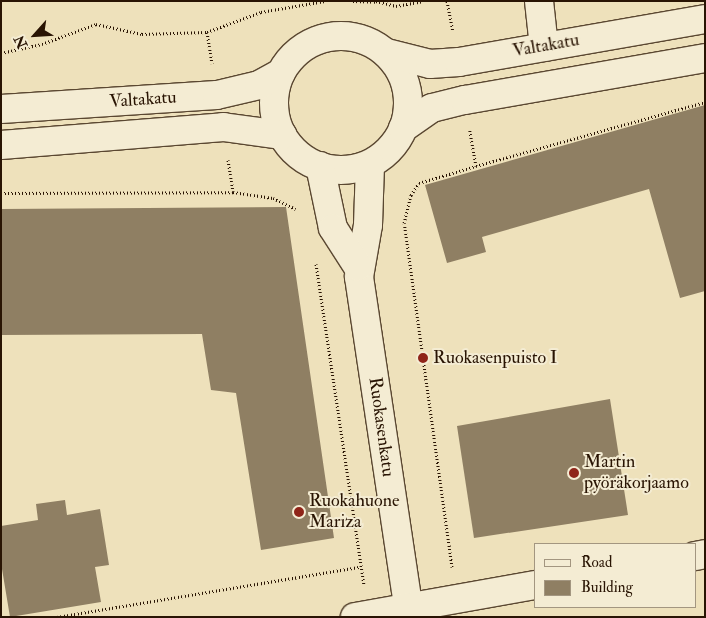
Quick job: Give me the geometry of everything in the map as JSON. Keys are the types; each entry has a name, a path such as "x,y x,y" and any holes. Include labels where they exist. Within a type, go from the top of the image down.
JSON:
{"street":[{"path":"540,1 544,47"},
{"name":"Valtakatu","path":"387,53 430,64 544,47 705,19"},
{"path":"403,128 407,106 402,84 387,53 363,39 339,34 307,43 293,54 281,73 274,103 282,135 297,151 320,166 344,171 370,165 382,158 403,128 432,108 465,100 705,58"},
{"name":"Valtakatu","path":"1,110 217,95 259,85 281,73"},
{"name":"Valtakatu","path":"1,145 223,127 282,135"},
{"name":"Ruokasenkatu","path":"370,165 368,225 358,267 410,612"},
{"name":"Ruokasenkatu","path":"320,166 333,228 358,267"},
{"path":"355,617 410,612 534,585"}],"path":[{"path":"1,52 42,44 96,24 142,34 207,32 261,12 325,1"},
{"path":"353,1 376,2 396,6 423,1"},
{"path":"447,1 454,39"},
{"path":"207,32 213,70"},
{"path":"448,548 404,223 411,195 419,183 705,102"},
{"path":"469,125 476,166"},
{"path":"1,193 233,192 273,198 294,206 300,214"},
{"path":"57,617 359,567 316,258"}],"building":[{"path":"705,105 705,291 680,298 649,189 482,237 486,252 447,263 425,185"},
{"path":"286,207 334,538 261,550 236,393 211,390 202,334 1,335 1,209"},
{"path":"610,399 628,515 474,538 457,426"},
{"path":"65,500 67,515 100,509 109,565 95,567 101,602 10,617 1,563 1,526 38,520 36,504"}],"place":[{"name":"Ruokasenpuisto I","path":"423,358"},
{"name":"Martin pyöräkorjaamo","path":"574,473"},
{"name":"Ruokahuone Mariza","path":"299,512"}]}
